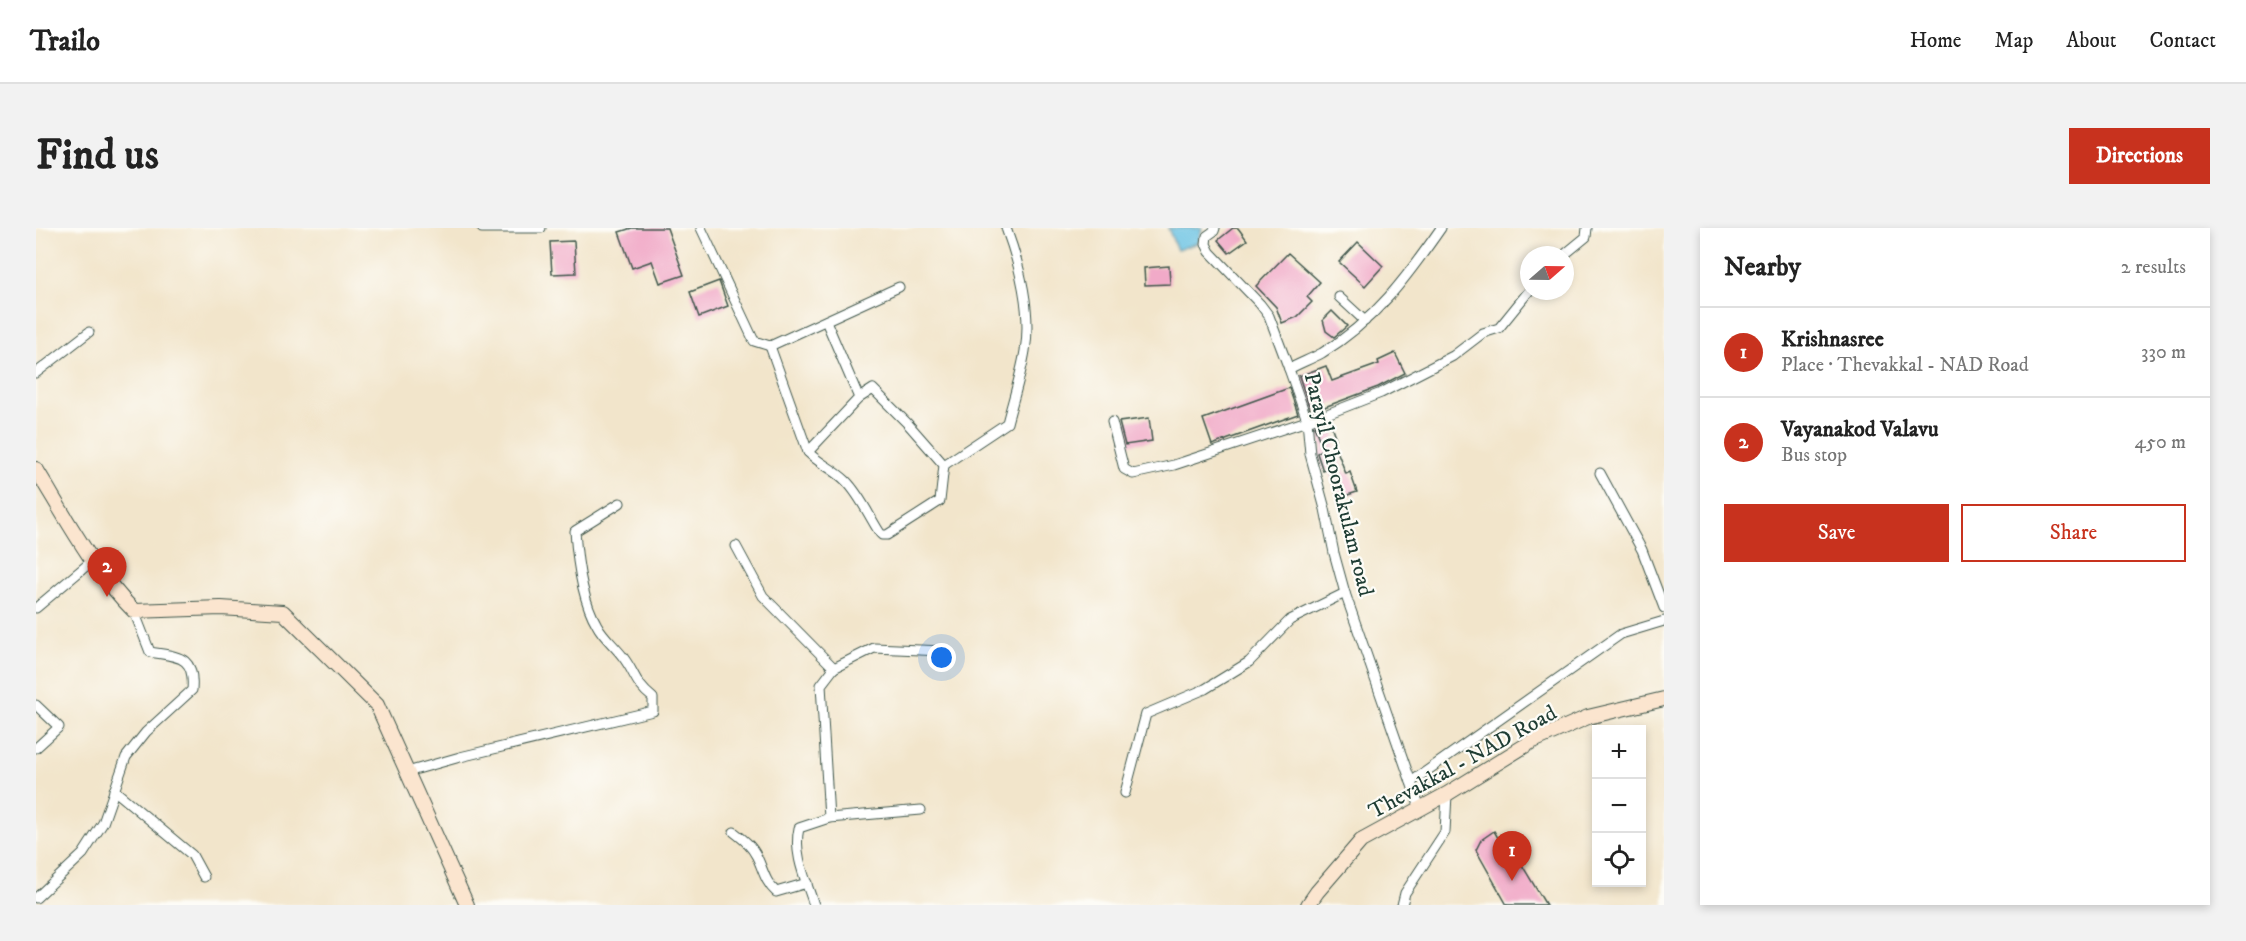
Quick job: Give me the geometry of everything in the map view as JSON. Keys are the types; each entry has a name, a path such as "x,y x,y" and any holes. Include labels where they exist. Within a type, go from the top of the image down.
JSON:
{"main road":[{"path":"36,469 92,561 113,590 134,611 221,608 283,612 377,705 466,905"},
{"name":"Thevakkal - NAD Road","path":"1308,905 1360,842 1447,794 1531,742 1588,717 1664,699"}],"street":[{"path":"482,228 541,228"},
{"path":"701,228 754,341 770,345 899,287"},
{"path":"944,465 1007,423 1025,351 1028,323 1017,260 1006,228"},
{"name":"Parayil Choorakulam road","path":"1215,228 1207,236 1206,244 1210,252 1269,316 1307,420 1310,454 1345,593 1420,808"},
{"name":"Parayil Choorakulam road","path":"1288,369 1325,351 1365,321 1403,284 1441,228"},
{"path":"1574,247 1586,237 1587,228"},
{"path":"1339,297 1365,321"},
{"path":"1112,422 1124,469 1133,474 1174,465 1381,393 1453,356 1483,333 1499,328 1522,300"},
{"path":"826,321 859,398"},
{"path":"36,373 89,332"},
{"path":"770,345 808,452 831,467 848,483 882,536 940,501 944,465 909,424 873,389 859,398 808,452"},
{"path":"1600,473 1642,550 1664,608"},
{"path":"407,772 460,757 653,711 653,698 640,687 625,659 597,626 586,596 577,555 575,531 620,503"},
{"path":"736,546 763,596 834,668"},
{"path":"36,608 92,561"},
{"path":"1125,793 1146,714 1205,689 1249,662 1290,620 1345,593"},
{"path":"36,898 83,854 103,823 126,757 146,732 192,690 193,676 188,663 180,657 150,652 134,611"},
{"path":"1411,782 1621,634 1664,621"},
{"path":"829,818 821,685 834,668 874,648 943,651"},
{"path":"36,705 59,727 36,748"},
{"path":"114,790 192,855 204,878"},
{"path":"1402,905 1405,893 1445,832 1447,794"},
{"path":"814,905 797,852 796,841 799,828 829,818 921,810"},
{"path":"734,832 747,842 756,855 769,886 776,892 807,883"}],"water":[{"path":"1168,228 1202,228 1198,243 1177,250"}],"building":[{"path":"632,228 667,228 684,275 660,283 652,261 632,268 619,232"},
{"path":"1233,228 1238,228 1247,240 1229,253 1218,240"},
{"path":"574,241 576,273 552,274 550,242"},
{"path":"1358,242 1383,266 1365,286 1339,262"},
{"path":"1288,253 1320,282 1307,297 1312,302 1297,317 1282,323 1276,307 1256,286"},
{"path":"1169,266 1170,284 1145,285 1144,268"},
{"path":"719,281 728,306 699,317 690,292"},
{"path":"1332,311 1347,326 1334,337 1326,331 1323,320"},
{"path":"1395,353 1405,373 1378,387 1311,412 1299,376 1326,366 1332,381 1379,364 1378,361"},
{"path":"1289,388 1298,414 1212,445 1203,419"},
{"path":"1149,418 1152,441 1125,445 1119,422"},
{"path":"1329,420 1336,439 1333,440 1346,474 1350,472 1357,492 1338,498 1328,469 1323,471 1317,453 1323,449 1314,426"},
{"path":"1494,831 1501,843 1507,840 1546,905 1507,905 1476,850 1481,840"}],"place":[{"name":"Vayanakod Valavu","path":"107,597"},
{"name":"Krishnasree","path":"1512,881"}]}
